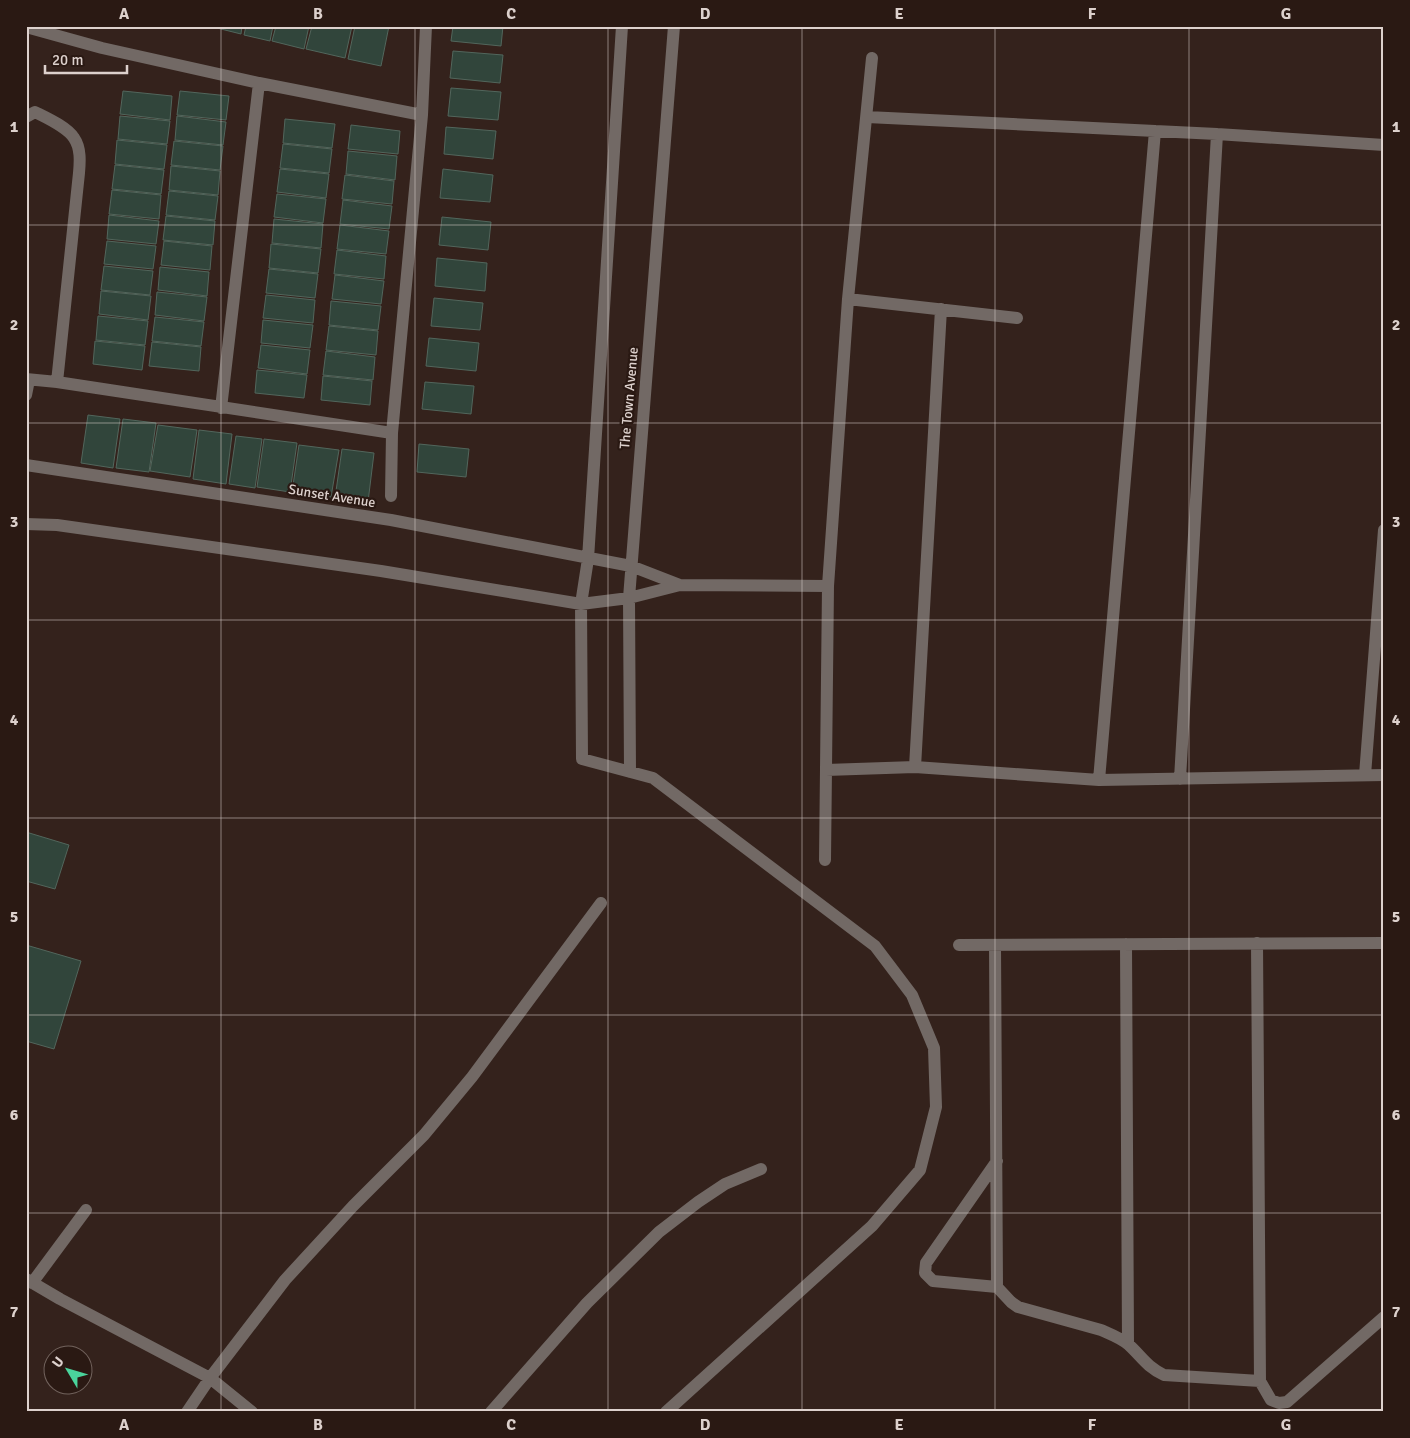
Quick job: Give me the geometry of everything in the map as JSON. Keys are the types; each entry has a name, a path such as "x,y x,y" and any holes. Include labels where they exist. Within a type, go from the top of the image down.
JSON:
{"street":[{"path":"391,496 392,433 422,115 426,26"},
{"path":"622,26 588,559 582,604 582,759 653,778 875,946 912,995 934,1048 936,1107 920,1170 872,1226 666,1412"},
{"name":"The Town Avenue","path":"630,772 629,598 674,26"},
{"path":"26,27 102,48 259,83 422,115"},
{"path":"825,860 828,586 848,299 872,58"},
{"path":"221,408 259,83"},
{"path":"26,117 35,112 52,120 74,138 80,155 80,173 57,382"},
{"path":"867,117 1217,134 1384,145"},
{"path":"1099,780 1155,131"},
{"path":"1180,779 1217,134"},
{"path":"848,299 1017,318"},
{"path":"915,767 940,309"},
{"path":"26,395 27,380 57,382 392,433"},
{"name":"Sunset Avenue","path":"26,465 392,520 631,566 680,585"},
{"path":"26,524 57,525 381,571 582,604 629,598 680,585 828,586"},
{"path":"1365,775 1384,530"},
{"path":"826,770 915,767 1099,780 1384,775"},
{"path":"188,1412 210,1378 285,1280 353,1206 424,1135 472,1077 601,904"},
{"path":"1257,943 1260,1381 1271,1400 1280,1403 1287,1402 1384,1317"},
{"path":"959,945 1384,943"},
{"path":"1126,944 1128,1344"},
{"path":"995,945 997,1287"},
{"path":"997,1161 926,1263 925,1273 933,1281 997,1287 1018,1307 1101,1330 1128,1344 1151,1369 1164,1375 1260,1381"},
{"path":"491,1412 587,1303 659,1232 725,1184 761,1170"},
{"path":"86,1210 29,1281 160,1353 210,1378 252,1412"}],"building":[{"path":"209,26 242,26 241,34"},
{"path":"246,26 273,26 270,41 244,35"},
{"path":"276,26 309,26 304,49 272,41"},
{"path":"312,26 352,26 345,58 306,49"},
{"path":"355,26 389,26 381,66 348,59"},
{"path":"453,26 503,26 501,46 451,41"},
{"path":"453,51 503,55 500,83 450,78"},
{"path":"451,88 501,92 498,120 448,116"},
{"path":"123,91 172,96 170,120 120,114"},
{"path":"180,91 229,96 226,120 177,115"},
{"path":"120,116 170,121 167,144 118,139"},
{"path":"177,116 226,122 223,145 175,140"},
{"path":"285,119 335,124 332,148 283,143"},
{"path":"351,125 400,131 398,154 348,149"},
{"path":"446,127 496,131 493,159 444,154"},
{"path":"117,140 167,145 164,169 115,164"},
{"path":"174,141 223,146 220,170 171,165"},
{"path":"283,144 332,149 329,173 280,168"},
{"path":"348,151 397,156 395,180 346,174"},
{"path":"115,165 164,170 161,194 112,189"},
{"path":"171,166 220,171 218,195 169,190"},
{"path":"280,169 329,174 326,198 277,192"},
{"path":"443,169 493,175 490,202 440,198"},
{"path":"345,175 394,181 392,204 342,199"},
{"path":"112,190 161,195 159,219 109,214"},
{"path":"169,191 218,196 215,220 166,215"},
{"path":"277,194 326,199 323,223 274,217"},
{"path":"343,200 392,206 389,229 340,224"},
{"path":"109,215 159,221 156,244 107,239"},
{"path":"166,216 215,221 213,245 163,240"},
{"path":"442,217 491,222 488,250 439,245"},
{"path":"274,219 323,224 321,248 272,243"},
{"path":"340,225 389,231 386,254 337,249"},
{"path":"107,241 156,246 153,269 104,264"},
{"path":"164,241 212,246 210,270 161,265"},
{"path":"271,244 321,249 318,273 269,268"},
{"path":"337,250 386,256 384,279 334,274"},
{"path":"437,258 487,263 485,291 435,286"},
{"path":"104,266 153,271 150,295 101,290"},
{"path":"160,267 209,272 207,296 158,290"},
{"path":"269,269 318,274 315,298 266,293"},
{"path":"335,275 384,281 381,304 332,299"},
{"path":"101,291 151,296 148,320 99,314"},
{"path":"157,292 207,297 204,321 155,315"},
{"path":"266,295 315,300 313,323 263,318"},
{"path":"434,298 483,303 480,330 431,326"},
{"path":"331,301 381,306 378,330 329,325"},
{"path":"98,316 148,321 145,345 96,340"},
{"path":"155,317 204,322 201,346 152,341"},
{"path":"263,320 313,325 310,348 261,343"},
{"path":"329,326 378,331 376,355 326,350"},
{"path":"429,338 479,343 476,371 426,366"},
{"path":"95,341 145,346 142,370 93,364"},
{"path":"152,342 201,347 199,371 149,366"},
{"path":"261,345 310,350 307,374 258,368"},
{"path":"326,351 375,357 373,380 323,375"},
{"path":"257,370 307,375 304,398 255,393"},
{"path":"323,376 372,381 370,405 321,400"},
{"path":"425,382 474,386 471,414 422,409"},
{"path":"88,415 120,419 113,468 81,463"},
{"path":"123,419 156,423 149,472 116,468"},
{"path":"158,425 197,430 190,477 150,471"},
{"path":"199,430 232,434 226,484 193,479"},
{"path":"236,436 262,439 255,488 229,484"},
{"path":"264,439 297,443 290,492 257,487"},
{"path":"419,444 469,449 466,477 417,472"},
{"path":"299,445 339,450 331,497 292,492"},
{"path":"342,449 374,453 368,502 335,498"},
{"path":"26,832 69,845 55,889 26,881"},
{"path":"26,945 81,961 54,1049 26,1041"}]}
